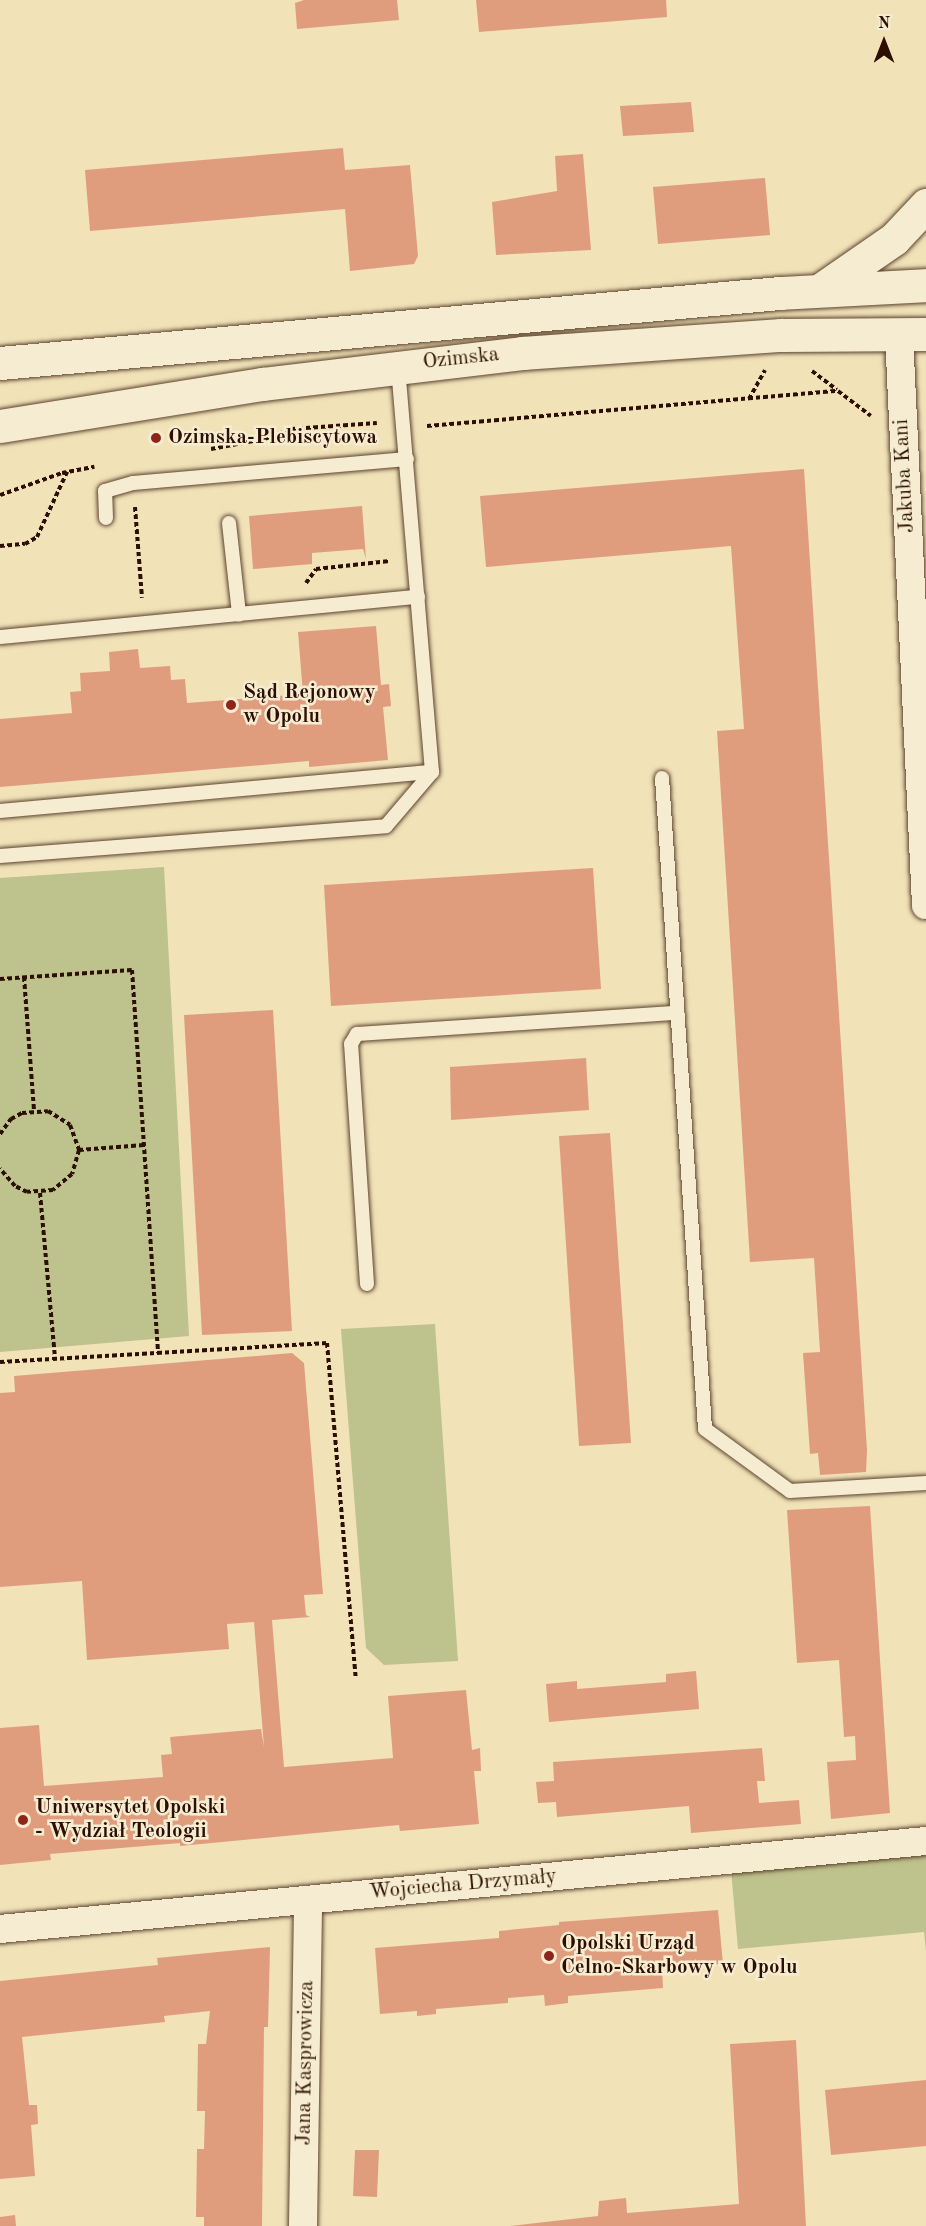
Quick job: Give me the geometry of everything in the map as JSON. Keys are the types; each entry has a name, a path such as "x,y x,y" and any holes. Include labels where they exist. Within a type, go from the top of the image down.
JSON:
{"main road":[{"path":"820,290 894,239 926,205"},
{"name":"Ozimska","path":"0,363 820,290 926,285"},
{"name":"Ozimska","path":"0,426 166,398 398,366 630,344 781,335 912,334"}],"street":[{"name":"Jakuba Kani","path":"912,334 926,905"},
{"name":"Wojciecha Drzymały","path":"0,1929 926,1841"},
{"name":"Jana Kasprowicza","path":"303,2226 308,1900"}],"lane":[{"path":"0,855 386,826 432,772 405,424 398,366"},
{"path":"106,518 105,491 133,483 407,459"},
{"path":"229,523 239,614"},
{"path":"0,637 418,597"},
{"path":"0,811 432,772"},
{"path":"662,778 705,1429 790,1491 926,1483"},
{"path":"367,1284 351,1044 357,1034 677,1013"}],"path":[{"path":"201,450 264,439 291,429 405,424 426,426 838,391 877,421"},
{"path":"0,495 67,472 99,466"},
{"path":"0,546 25,544 37,537 67,472"},
{"path":"133,483 143,608"},
{"path":"0,979 132,970 158,1353"},
{"path":"24,977 34,1110"},
{"path":"0,1134 11,1119 34,1110 48,1111 70,1125 79,1150 68,1179 53,1190 40,1193 15,1186 0,1169"},
{"path":"79,1150 144,1145"},
{"path":"40,1193 55,1359"},
{"path":"0,1362 327,1343 356,1678"}],"green space":[{"path":"164,867 189,1336 0,1352 0,878"},
{"path":"435,1324 458,1661 384,1665 366,1648 341,1329"},
{"path":"926,1841 926,1952 924,1932 738,1949 730,1859"}],"building":[{"path":"304,0 397,0 399,20 297,29 295,3"},
{"path":"476,0 666,0 667,17 479,32"},
{"path":"691,102 694,132 623,136 620,106"},
{"path":"343,148 345,170 410,165 418,256 414,264 350,271 345,209 90,231 85,170"},
{"path":"583,154 591,250 496,255 492,202 557,191 555,156"},
{"path":"765,178 770,235 658,244 653,187"},
{"path":"804,469 867,1450 866,1472 820,1475 818,1453 810,1454 803,1353 820,1352 814,1258 750,1262 717,731 744,729 731,546 486,567 480,496"},
{"path":"362,506 366,559 363,549 312,553 312,564 253,569 249,516"},
{"name":"Sąd Rejonowy w Opolu","path":"376,626 381,685 389,684 391,706 383,707 388,760 309,767 309,761 0,787 0,719 72,713 70,692 81,691 80,673 110,671 109,652 138,649 140,668 170,666 171,680 185,679 187,703 303,694 298,632"},
{"path":"593,868 601,989 331,1006 324,885"},
{"path":"273,1010 292,1331 202,1335 184,1015"},
{"path":"586,1058 589,1110 451,1120 450,1067"},
{"path":"610,1133 631,1443 579,1446 559,1136"},
{"path":"292,1353 304,1363 323,1594 304,1595 306,1615 310,1617 272,1620 284,1767 393,1758 388,1696 466,1690 472,1750 480,1748 481,1771 474,1771 479,1824 400,1831 399,1825 180,1846 180,1843 50,1854 51,1860 0,1865 0,1728 39,1725 44,1786 163,1777 161,1755 172,1754 170,1737 261,1729 264,1747 254,1622 227,1624 229,1649 87,1660 82,1581 0,1587 0,1393 15,1392 14,1376"},
{"path":"870,1506 890,1813 831,1819 827,1762 856,1760 855,1736 844,1737 839,1660 797,1663 787,1510"},
{"path":"696,1671 699,1709 549,1722 546,1684 577,1681 577,1689 666,1682 666,1674"},
{"path":"762,1748 765,1781 757,1781 759,1803 799,1800 801,1824 691,1833 689,1806 557,1817 556,1802 538,1803 536,1782 554,1781 553,1762"},
{"name":"Opolski Urząd Celno-Skarbowy w Opolu","path":"718,1910 723,1964 662,1969 663,1988 568,1996 568,2003 545,2006 544,1995 508,1998 508,2003 436,2009 436,2014 417,2016 417,2011 380,2014 375,1948 499,1938 499,1931 559,1925 559,1922"},
{"path":"270,1947 268,2027 264,2027 262,2226 204,2226 204,2217 196,2217 197,2149 204,2149 205,2111 197,2111 198,2044 206,2044 210,2011 164,2016 165,2022 22,2037 29,2105 37,2105 38,2124 31,2125 35,2176 0,2179 0,1981 158,1965 157,1958"},
{"path":"796,2040 806,2226 510,2226 598,2216 599,2201 626,2198 627,2213 739,2204 730,2044"},
{"path":"926,2080 926,2146 831,2155 825,2090"},
{"path":"355,2150 379,2150 377,2197 353,2196"},
{"path":"15,2215 16,2226 0,2226 0,2217"}],"place":[{"name":"Ozimska-Plebiscytowa","path":"156,438"},
{"name":"Sąd Rejonowy w Opolu","path":"231,705"},
{"name":"Uniwersytet Opolski - Wydział Teologii","path":"23,1820"},
{"name":"Opolski Urząd Celno-Skarbowy w Opolu","path":"549,1956"}]}
